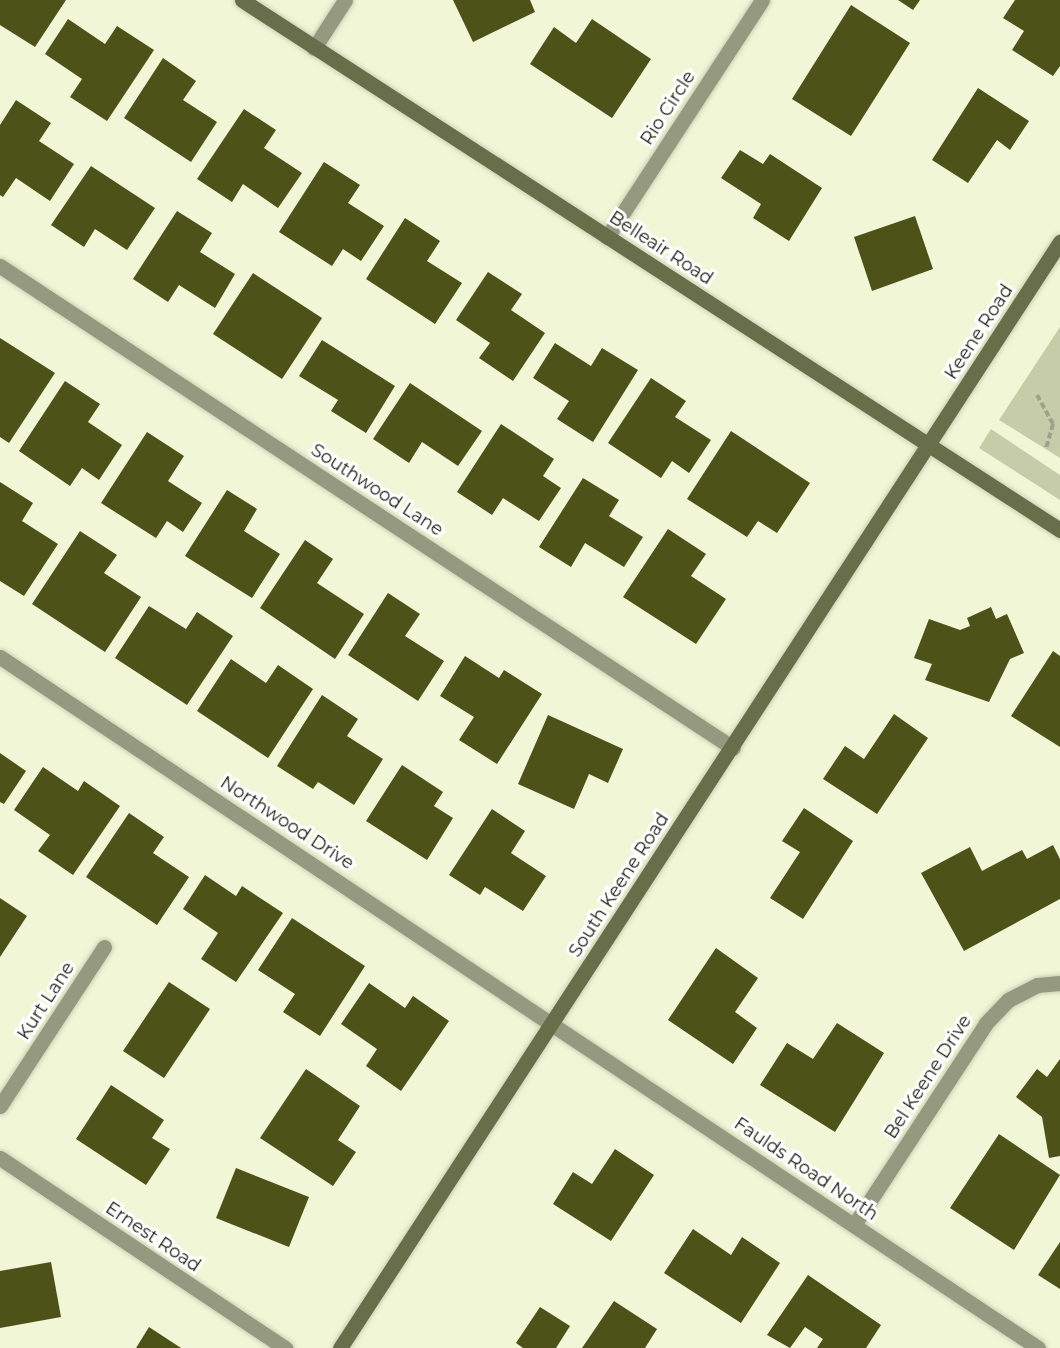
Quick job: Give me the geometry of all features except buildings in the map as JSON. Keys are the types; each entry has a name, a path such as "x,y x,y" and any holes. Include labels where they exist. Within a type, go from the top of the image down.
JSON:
{"main road":[{"name":"Belleair Road","path":"242,0 931,444 1060,530"},
{"name":"Keene Road","path":"931,444 1060,242"},
{"name":"South Keene Road","path":"340,1348 931,444"}],"street":[{"path":"314,48 345,0"},
{"name":"Rio Circle","path":"607,237 762,0"},
{"name":"Southwood Lane","path":"0,266 733,748"},
{"name":"Northwood Drive","path":"0,657 552,1021"},
{"name":"Kurt Lane","path":"0,1106 104,947"},
{"name":"Bel Keene Drive","path":"854,1225 986,1023 1008,1000 1037,985 1060,983"},
{"name":"Faulds Road North","path":"552,1021 1038,1348"},
{"name":"Ernest Road","path":"0,1158 285,1348"}],"path":[{"path":"1037,395 1053,424 1046,449"},
{"path":"1053,424 1060,423"}],"green space":[{"path":"1060,327 1060,458 999,420"},
{"path":"991,429 1060,475 1060,500 979,448"}]}
